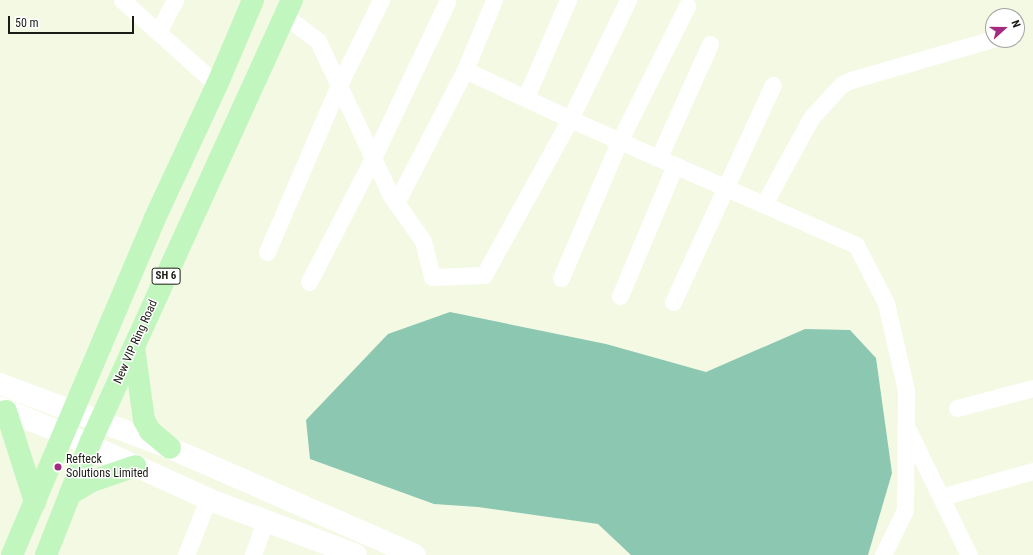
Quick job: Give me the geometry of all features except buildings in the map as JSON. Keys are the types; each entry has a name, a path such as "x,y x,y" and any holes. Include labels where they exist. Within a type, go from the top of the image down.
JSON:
{"main road":[{"name":"SH 6","path":"12,555 65,434 154,220 217,85 252,0"},
{"name":"New VIP Ring Road","path":"46,555 89,445 288,7"},
{"path":"134,346 144,420 150,431 170,448"},
{"path":"3,409 35,502"},
{"path":"70,494 92,481 136,466"}],"street":[{"path":"122,0 217,85"},
{"path":"158,32 175,0"},
{"path":"267,252 339,85 380,0"},
{"path":"396,203 465,70 494,0"},
{"path":"526,97 568,0"},
{"path":"288,7 318,41 373,158 396,203 423,241 432,277 484,275 570,119 628,0"},
{"path":"309,282 373,158 447,2"},
{"path":"561,278 620,140 687,6"},
{"path":"764,204 811,118 841,85 851,80 985,41"},
{"path":"659,157 710,44"},
{"path":"465,70 526,97 570,119 856,245 886,303 906,390 905,510 883,555"},
{"path":"673,302 773,85"},
{"path":"620,296 675,165"},
{"path":"0,384 100,423 170,448 415,555"},
{"path":"957,408 1033,388"},
{"path":"3,409 65,434 208,499 356,555"},
{"path":"906,426 969,555"},
{"path":"941,497 1033,471"},
{"path":"186,555 208,499"},
{"path":"253,555 265,520"}],"shaded area":[{"path":"450,312 606,344 706,372 805,329 850,330 876,358 892,473 868,555 631,555 598,524 478,507 434,504 310,459 306,420 388,334"}],"place":[{"name":"Refteck Solutions Limited","path":"58,467"}]}
